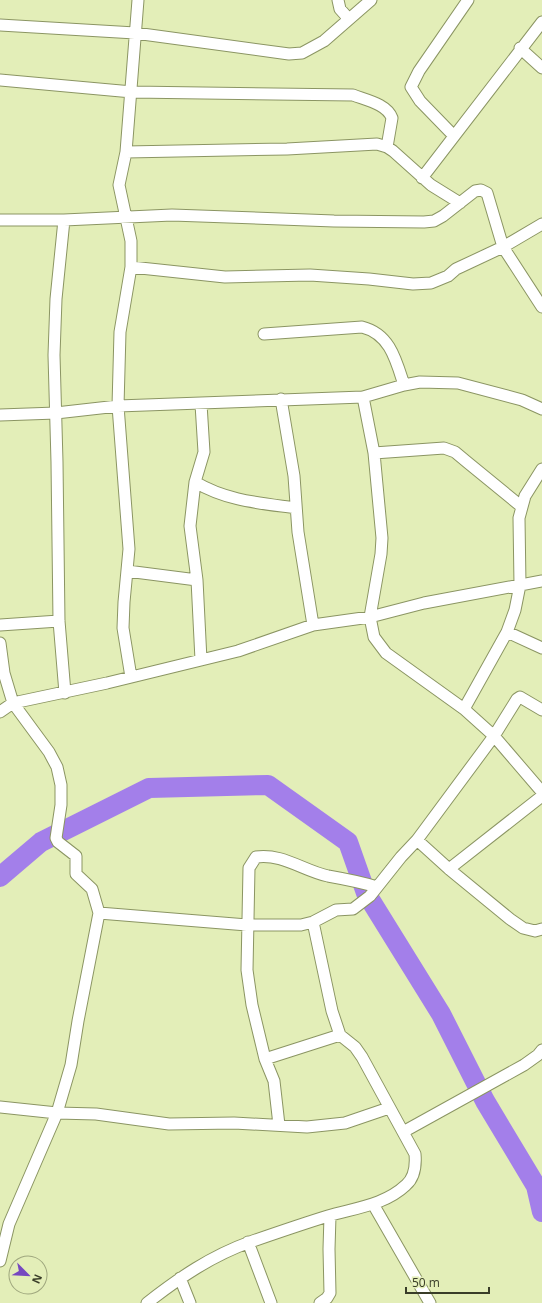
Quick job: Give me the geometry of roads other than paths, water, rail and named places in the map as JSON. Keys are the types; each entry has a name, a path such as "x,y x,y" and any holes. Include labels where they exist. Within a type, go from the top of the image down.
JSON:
{"street":[{"path":"131,677 123,628 129,549 118,406 120,332 131,267 132,241 128,216 119,185 126,152 132,92 138,0"},
{"path":"338,0 340,9 348,18"},
{"path":"0,25 135,33 289,54 302,53 324,41 348,18 371,0"},
{"path":"454,136 420,101 411,87 419,71 468,0"},
{"path":"422,178 520,48 542,22"},
{"path":"520,48 542,68"},
{"path":"0,80 132,92 353,95 380,106 390,114 392,118 386,147"},
{"path":"126,152 287,149 377,144 386,147 422,178 460,203"},
{"path":"0,220 64,220 172,214 334,221 424,222 434,221 476,191 481,190 488,193 503,247 542,307"},
{"path":"64,220 56,299 54,355 59,622 65,693"},
{"path":"131,267 225,277 310,275 413,284 431,282 448,276 456,269 503,247 542,224"},
{"path":"264,334 362,327 369,329 378,333 394,353 404,385"},
{"path":"0,415 56,413 118,406 363,397 420,382 458,384 522,400 542,409"},
{"path":"363,397 374,453 382,538 381,554 370,617 374,637 386,653 464,709 494,736 542,792"},
{"path":"281,399 294,476 298,532 313,625"},
{"path":"201,660 197,580 190,526 195,482 204,452 202,404"},
{"path":"374,453 444,448 455,452 522,507"},
{"path":"464,709 507,632 515,610 520,585 519,518 525,496 542,469"},
{"path":"195,482 212,492 228,498 296,508"},
{"path":"127,571 197,580"},
{"path":"0,712 13,703 65,693 238,651 313,625 370,617 424,603 542,581"},
{"path":"0,625 59,622"},
{"path":"507,632 542,648"},
{"path":"0,643 4,673 13,703 49,752 57,768 61,785 61,805 56,838 58,842 76,856 76,874 92,889 99,913 71,1064 57,1113 17,1202 9,1224 0,1261"},
{"path":"99,913 247,925 301,924 313,922 329,912 353,909 361,904 377,887 417,840 494,736 517,699 520,697 542,710"},
{"path":"449,869 542,796"},
{"path":"417,840 449,869 522,928 535,931 542,929"},
{"path":"279,1125 274,1081 266,1059 250,991 247,925 249,868 256,858 264,856 291,862 328,876 377,887"},
{"path":"147,1303 180,1278 213,1257 248,1242 373,1204 406,1184 416,1166 415,1154 362,1057 354,1047 340,1035 332,1011 313,922"},
{"path":"266,1059 340,1035"},
{"path":"403,1132 531,1060 542,1050"},
{"path":"531,1060 542,1064"},
{"path":"0,1107 57,1113 96,1114 169,1124 279,1125 307,1127 345,1123 389,1108"},
{"path":"373,1204 430,1303"},
{"path":"320,1303 327,1298 330,1293 330,1216"},
{"path":"248,1242 272,1303"},
{"path":"180,1278 190,1303"}],"waterway":[{"path":"0,877 41,842 149,788 268,785 348,842 366,893 441,1014 485,1101 536,1186 542,1212"}]}
